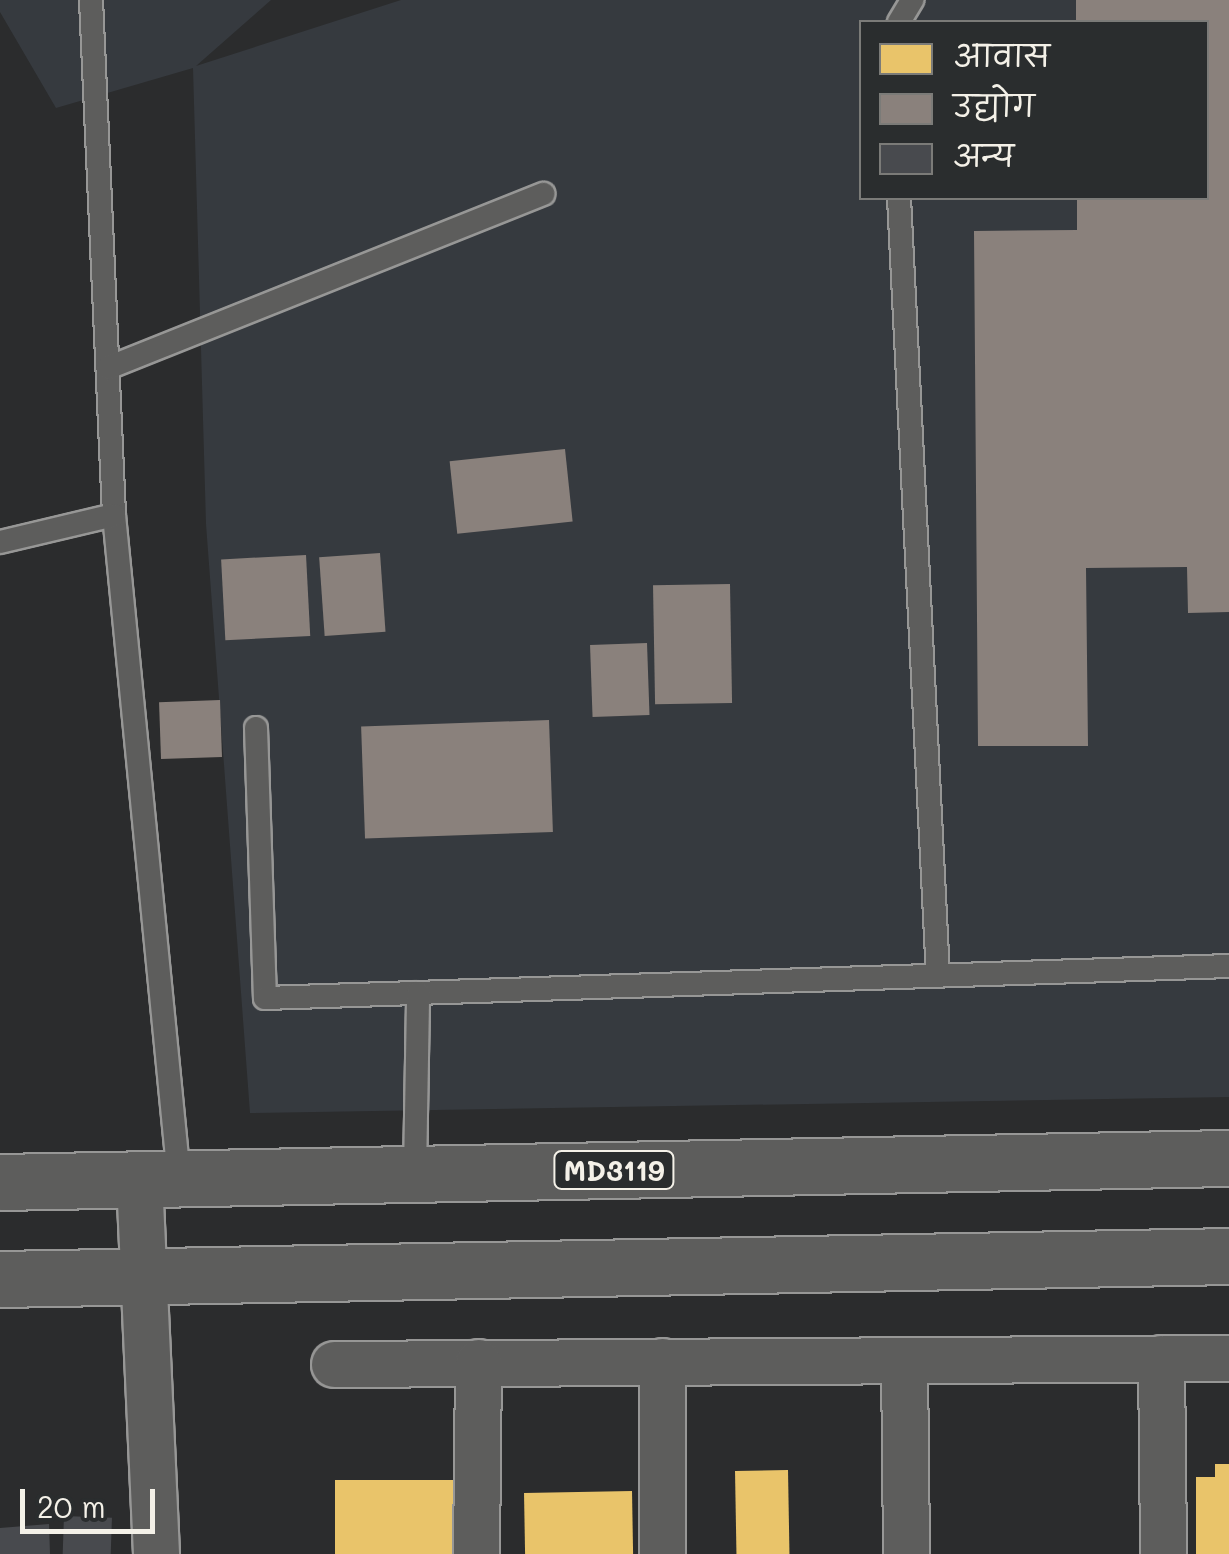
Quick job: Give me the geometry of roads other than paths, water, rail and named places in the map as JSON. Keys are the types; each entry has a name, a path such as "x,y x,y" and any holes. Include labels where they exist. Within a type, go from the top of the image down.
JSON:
{"main road":[{"name":"MD3119","path":"0,1182 1229,1158"},
{"path":"0,1279 1229,1256"}],"street":[{"path":"156,1554 144,1276 159,1179"},
{"path":"1161,1358 1163,1554"},
{"path":"334,1364 1229,1358"},
{"path":"904,1360 906,1554"},
{"path":"662,1361 662,1554"},
{"path":"476,1554 478,1362"}],"lane":[{"path":"91,0 114,515 159,1179"},
{"path":"108,368 543,194"},
{"path":"899,200 938,976"},
{"path":"0,542 114,515"},
{"path":"256,728 265,998 1229,966"},
{"path":"414,1173 418,993"}]}
